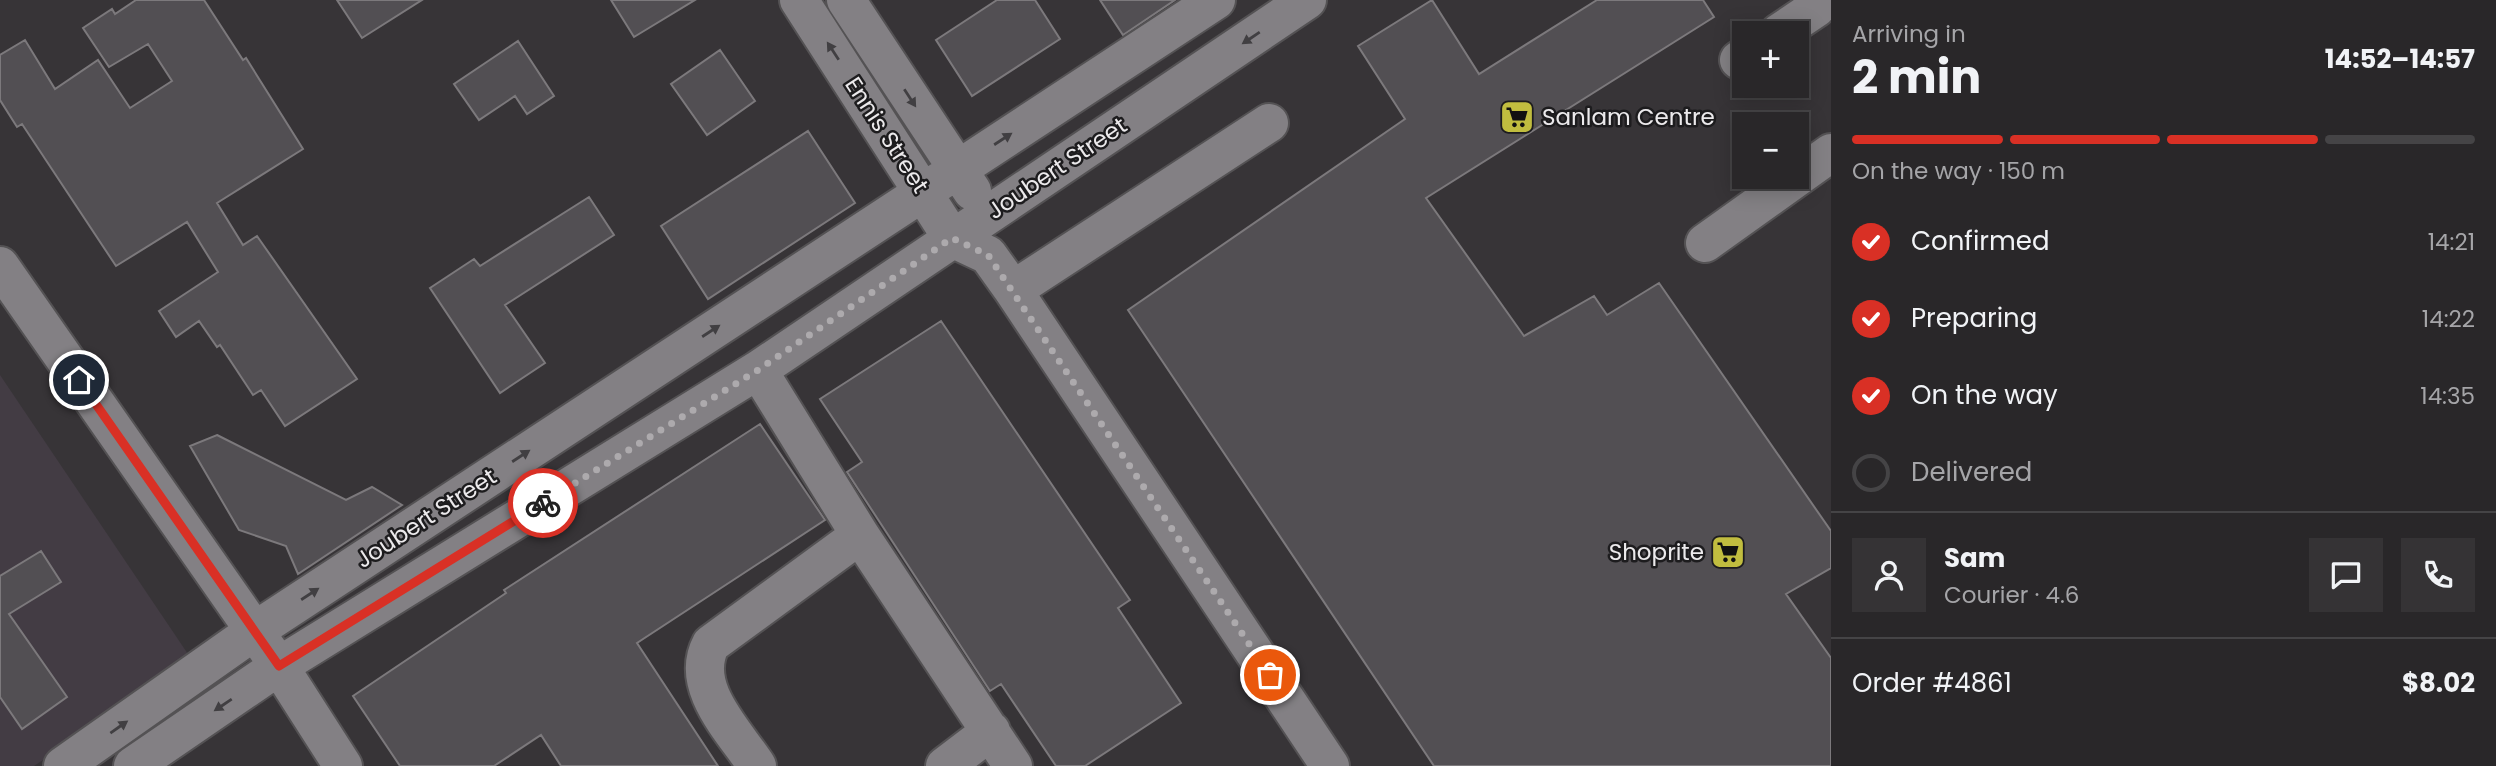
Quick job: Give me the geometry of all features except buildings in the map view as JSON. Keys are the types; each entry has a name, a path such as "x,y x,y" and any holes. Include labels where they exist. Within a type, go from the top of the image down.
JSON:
{"street":[{"name":"Ennis Street","path":"799,0 924,190 952,238"},
{"name":"Ennis Street","path":"846,0 988,214"},
{"name":"Joubert Street","path":"63,766 253,632 1216,0"},
{"name":"Joubert Street","path":"133,766 279,666 758,370 1307,0"},
{"path":"1803,21 1819,13"},
{"path":"1013,290 1269,123"},
{"path":"1705,243 1831,153"},
{"path":"988,214 988,255"},
{"path":"952,238 988,255 1331,766"},
{"path":"0,266 279,666 343,766"},
{"path":"758,370 860,535 1013,766"},
{"path":"757,766 707,689 704,666 711,644 860,535"},
{"path":"945,766 991,731"}],"shaded area":[{"path":"0,375 192,660 34,766 0,766"}],"way so far":[{"path":"543,503 758,370 952,238 988,255 1270,675"}],"place":[{"name":"Sanlam Centre","path":"1517,117"},
{"name":"Shoprite","path":"1728,552"}],"route":[{"path":"79,380 279,666 543,503"}]}
